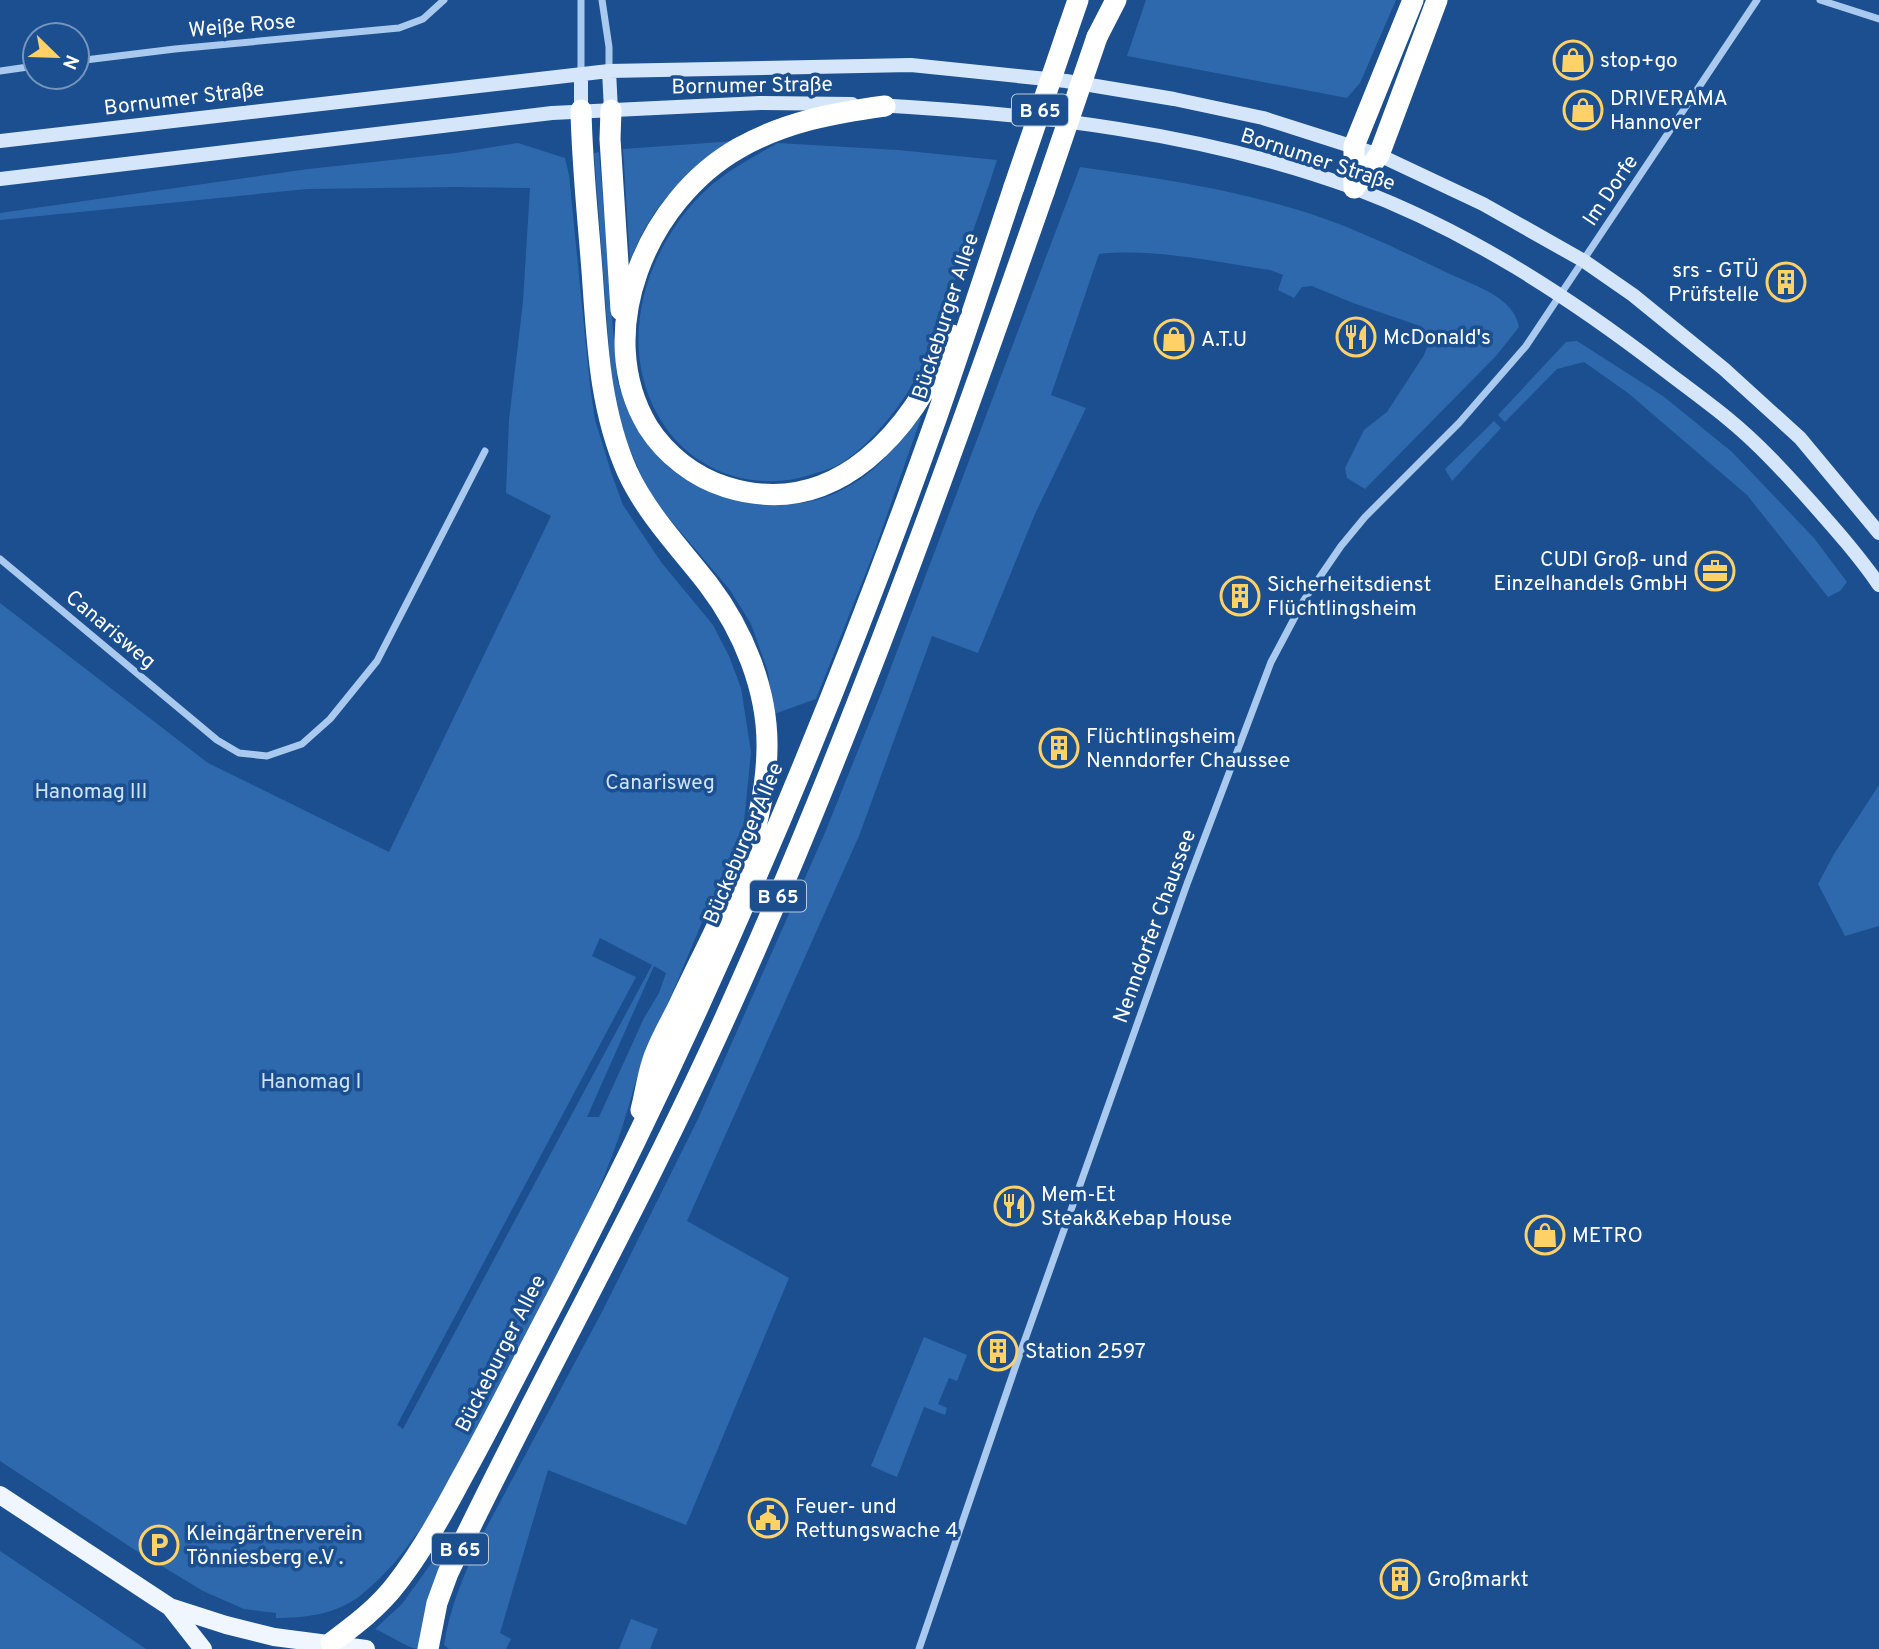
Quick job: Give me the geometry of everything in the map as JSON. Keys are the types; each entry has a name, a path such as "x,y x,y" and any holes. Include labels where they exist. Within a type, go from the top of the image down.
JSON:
{"highway":[{"name":"Bückeburger Allee","path":"327,1646 381,1602 423,1548 482,1443 633,1151 700,1006 855,636 937,415 1078,0"},
{"name":"B 65","path":"428,1649 437,1603 448,1573 627,1220 724,1019 798,850 886,632 1044,192 1109,0"},
{"path":"1097,37 1116,0"},
{"path":"1354,188 1354,146 1413,0"},
{"path":"1354,188 1379,155 1437,0"},
{"path":"625,365 628,310 636,273 662,223 690,187 712,166 769,133 830,113 886,106"},
{"path":"581,110 597,334 609,420 628,474 642,497 732,619 756,677 764,709 767,746 760,815 749,856 652,1063 633,1151"},
{"path":"611,110 610,139 625,365 634,400 649,428 674,458 719,485 747,493 773,495 802,492 828,484 854,471 876,452 916,403 947,347 1014,187"}],"main road":[{"name":"Bornumer Straße","path":"0,141 610,71 911,65 1066,81 1174,99 1263,118 1379,155 1483,204 1584,261 1633,295 1693,344 1800,438 1879,533"},
{"path":"610,71 611,110"},
{"path":"581,110 582,74"},
{"name":"Bornumer Straße","path":"0,178 581,110 760,103 886,106 1054,119 1167,136 1259,158 1354,188 1446,229 1596,317 1728,419 1784,473 1849,546 1879,585"},
{"path":"0,1495 170,1607 274,1637 366,1649"},
{"path":"170,1607 203,1649"}],"street":[{"name":"Weiße Rose","path":"91,59 399,29 423,19 444,0"},
{"path":"581,0 582,74"},
{"path":"602,0 610,71"},
{"name":"Im Dorfe","path":"1561,295 1757,0"},
{"path":"1820,0 1879,19"},
{"path":"0,71 21,68"},
{"name":"Nenndorfer Chaussee","path":"919,1649 1017,1362 1182,897 1271,662 1304,600 1341,546 1365,517 1491,388 1527,346 1561,295"},
{"name":"Canarisweg","path":"0,559 217,740 239,753 267,755 302,744 330,719 377,661 485,451"}],"green space":[{"path":"1146,0 1396,0 1360,83 1347,98 1127,56"},
{"path":"735,141 700,166 672,192 649,222 630,261 623,149"},
{"name":"Hanomag I","path":"518,143 565,158 595,420 612,475 623,505 661,562 713,625 741,688 751,752 742,843 710,903 636,1080 624,1122 593,1204 436,1504 403,1553 361,1595 342,1607 321,1614 276,1618 276,1613 244,1609 203,1591 0,1461 0,603 208,763 389,852 551,516 506,493 509,420 523,302 530,188 307,189 0,220 0,213 308,169 456,153","holes":["600,938 652,965 403,1429 397,1425 636,977 592,956","654,966 666,973 659,993 644,1018 599,1117 587,1117"]},
{"path":"778,143 898,150 997,160 937,331 912,386 901,402 868,442 840,464 792,479 751,480 730,475 693,456 677,442 664,425 649,395 640,364 639,332 643,301 652,270 685,213 707,189 724,176"},
{"path":"599,152 617,379 635,424 655,453 668,466 704,488 738,500 773,505 807,502 842,490 865,476 893,449 918,417 921,418 874,552 816,699 774,714 768,672 751,624 730,590 650,496 628,445 616,406 611,374 594,153"},
{"path":"1080,167 1228,192 1332,221 1482,288 1510,308 1519,327 1496,356 1365,489 1347,478 1345,468 1364,430 1387,412 1424,355 1429,342 1420,326 1312,286 1302,287 1294,298 1278,290 1283,275 1270,270 1163,254 1099,254 1051,395 1086,408 1035,514 978,653 932,636 859,836 687,1221 789,1278 686,1525 548,1470 500,1633 511,1639 506,1649 449,1649 444,1645 449,1619 477,1545 603,1310 698,1119 824,835 882,691"},
{"path":"1577,341 1663,396 1732,452 1814,538 1847,582 1840,591 1828,597 1747,495 1628,393 1584,362 1557,369 1505,422 1498,415 1566,342"},
{"path":"1494,421 1501,428 1452,481 1445,469"},
{"path":"1879,785 1879,926 1845,936 1818,884 1834,854"},
{"path":"924,1337 967,1355 957,1381 949,1378 938,1404 947,1408 945,1415 924,1407 897,1477 871,1466"},
{"path":"451,1536 434,1585 418,1649 375,1629 402,1604"},
{"path":"0,1551 146,1649 0,1649"},
{"path":"631,1619 658,1629 650,1649 619,1649"}],"place":[{"name":"stop+go","path":"1573,60"},
{"name":"DRIVERAMA Hannover","path":"1583,110"},
{"name":"srs - GTÜ Prüfstelle","path":"1786,282"},
{"name":"McDonald's","path":"1356,337"},
{"name":"A.T.U","path":"1174,339"},
{"name":"CUDI Groß- und Einzelhandels GmbH","path":"1715,571"},
{"name":"Sicherheitsdienst Flüchtlingsheim","path":"1240,596"},
{"name":"Flüchtlingsheim Nenndorfer Chaussee","path":"1059,748"},
{"name":"Mem-Et Steak&Kebap House","path":"1014,1206"},
{"name":"METRO","path":"1545,1235"},
{"name":"Station 2597","path":"998,1351"},
{"name":"Feuer- und Rettungswache 4","path":"768,1518"},
{"name":"Kleingärtnerverein Tönniesberg e.V .","path":"159,1545"},
{"name":"Großmarkt","path":"1400,1579"}],"park label":[{"name":"Hanomag III","path":"91,791"}]}
